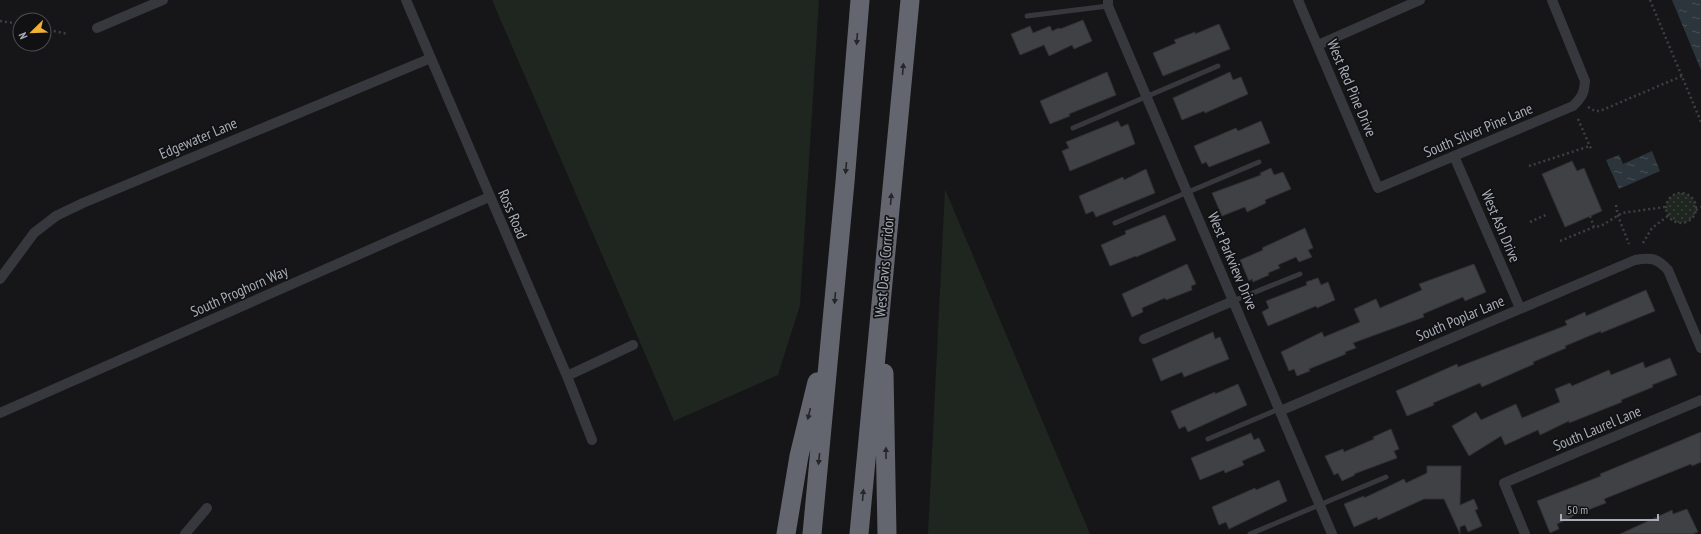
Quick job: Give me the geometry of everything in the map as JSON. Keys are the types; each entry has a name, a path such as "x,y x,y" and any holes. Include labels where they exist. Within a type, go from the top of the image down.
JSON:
{"highway":[{"path":"812,534 860,0"},
{"name":"West Davis Corridor","path":"859,534 910,0"},
{"path":"882,292 887,534"},
{"path":"786,534 804,436 832,322"}],"street":[{"path":"97,28 163,0"},
{"name":"Ross Road","path":"406,0 592,440"},
{"name":"West Red Pine Drive","path":"1298,0 1378,188"},
{"path":"1318,45 1420,0"},
{"name":"South Silver Pine Lane","path":"1378,188 1573,106 1580,99 1584,92 1585,81 1581,68 1552,0"},
{"name":"West Parkview Drive","path":"1108,3 1332,534"},
{"name":"Edgewater Lane","path":"0,279 34,233 63,212 431,58"},
{"name":"West Ash Drive","path":"1454,156 1520,308"},
{"name":"South Proghorn Way","path":"0,413 489,197"},
{"name":"South Poplar Lane","path":"1279,410 1635,260 1644,258 1653,259 1660,262 1668,270 1701,348"},
{"path":"1144,339 1233,301"},
{"path":"566,376 633,345"},
{"name":"South Laurel Lane","path":"1526,534 1504,483 1701,400"},
{"path":"185,534 207,508"}],"lane":[{"path":"1027,16 1108,3"},
{"path":"1073,128 1218,66"},
{"path":"1115,223 1259,162"},
{"path":"1233,301 1300,274"},
{"path":"1208,439 1279,410"},
{"path":"1250,534 1386,477"}],"path":[{"path":"1650,0 1701,122"},
{"path":"0,21 12,23"},
{"path":"52,31 68,34"},
{"path":"1588,107 1594,111 1600,111 1682,76"},
{"path":"1578,119 1592,151"},
{"path":"1528,166 1590,146"},
{"path":"1682,193 1687,194 1694,200 1696,210 1693,218 1686,223 1676,223 1668,216 1665,207 1666,202 1673,195 1682,193"},
{"path":"1616,205 1618,216 1628,244"},
{"path":"1560,241 1594,227 1601,226 1622,213 1665,207"},
{"path":"1696,210 1701,207"},
{"path":"1530,222 1548,214"},
{"path":"1590,216 1594,227"},
{"path":"1643,243 1652,228 1668,216"}],"shaded area":[{"path":"492,0 819,0 800,305 778,375 674,421"},
{"path":"945,189 1090,534 928,534"},
{"path":"1681,193 1692,197 1696,208 1692,219 1681,223 1670,219 1666,208 1670,197"}],"water":[{"path":"1672,0 1701,0 1701,70"},
{"path":"1652,151 1660,171 1619,189 1606,160 1619,155 1623,164"}],"building":[{"path":"1083,20 1092,41 1074,49 1072,45 1049,56 1044,45 1020,55 1011,34 1030,26 1033,33 1050,26 1052,31"},
{"path":"1219,24 1230,49 1163,76 1153,53 1176,43 1174,40 1195,32 1195,34"},
{"path":"1107,72 1116,95 1069,114 1070,116 1050,124 1040,101"},
{"path":"1230,72 1233,80 1241,77 1248,94 1205,113 1204,111 1182,120 1173,98"},
{"path":"1118,121 1121,127 1128,124 1135,144 1070,171 1062,151 1069,148 1066,142"},
{"path":"1261,121 1270,143 1209,167 1206,162 1202,164 1194,146 1236,128 1238,131"},
{"path":"1572,161 1577,171 1584,168 1602,211 1565,227 1542,174"},
{"path":"1271,168 1274,175 1283,172 1291,189 1265,200 1266,203 1247,212 1245,207 1222,216 1212,193 1261,175 1260,173"},
{"path":"1146,169 1155,193 1096,217 1093,211 1086,214 1079,196 1123,177 1124,180"},
{"path":"1165,215 1176,240 1110,266 1101,245 1126,234 1125,231"},
{"path":"1305,228 1313,248 1308,250 1312,257 1299,262 1296,257 1278,265 1280,268 1268,273 1269,275 1253,282 1252,279 1249,281 1240,260"},
{"path":"1187,264 1196,284 1191,286 1192,290 1166,300 1165,298 1142,308 1143,312 1132,317 1122,294"},
{"path":"1474,264 1486,292 1465,301 1463,297 1423,314 1424,317 1353,343 1356,348 1345,352 1346,354 1309,369 1310,371 1297,376 1294,369 1289,371 1281,352 1322,332 1324,337 1360,322 1354,309 1376,299 1380,308 1422,290 1419,284"},
{"path":"1318,278 1321,285 1328,282 1335,300 1317,308 1316,306 1268,326 1262,312 1269,308 1266,301 1307,285 1306,282"},
{"path":"1646,290 1655,311 1565,346 1566,348 1533,362 1534,364 1482,387 1480,383 1407,416 1396,391 1457,364 1458,367 1567,325 1565,321 1585,312 1586,316"},
{"path":"1213,332 1215,339 1220,337 1229,359 1184,377 1182,372 1161,381 1152,359"},
{"path":"1670,358 1677,375 1621,400 1622,402 1569,423 1569,421 1540,435 1538,430 1505,445 1501,436 1469,456 1452,426 1476,412 1481,420 1516,404 1522,418 1560,402 1555,389 1570,383 1572,386 1609,370 1611,375 1643,362 1645,368"},
{"path":"1238,384 1247,405 1188,432 1185,426 1179,429 1171,411"},
{"path":"1391,429 1399,449 1394,451 1397,458 1354,474 1355,475 1342,481 1338,473 1334,475 1325,456 1343,449 1344,452 1374,439 1373,437"},
{"path":"1701,432 1701,462 1692,466 1691,464 1604,499 1606,503 1572,516 1557,524 1559,529 1550,533 1537,501 1601,476 1600,474"},
{"path":"1251,433 1254,440 1259,438 1265,451 1242,461 1244,465 1225,473 1224,470 1200,480 1191,458"},
{"path":"1427,466 1461,466 1460,505 1474,499 1478,509 1475,510 1482,526 1468,532 1465,525 1460,527 1460,534 1444,499 1424,499 1378,520 1377,517 1354,527 1344,504 1364,496 1364,498 1404,479 1406,483 1427,473"},
{"path":"1279,480 1287,501 1229,529 1226,522 1219,525 1212,507 1255,488 1256,490"},
{"path":"1687,509 1698,532 1692,534 1620,534 1672,510 1673,514"}]}
